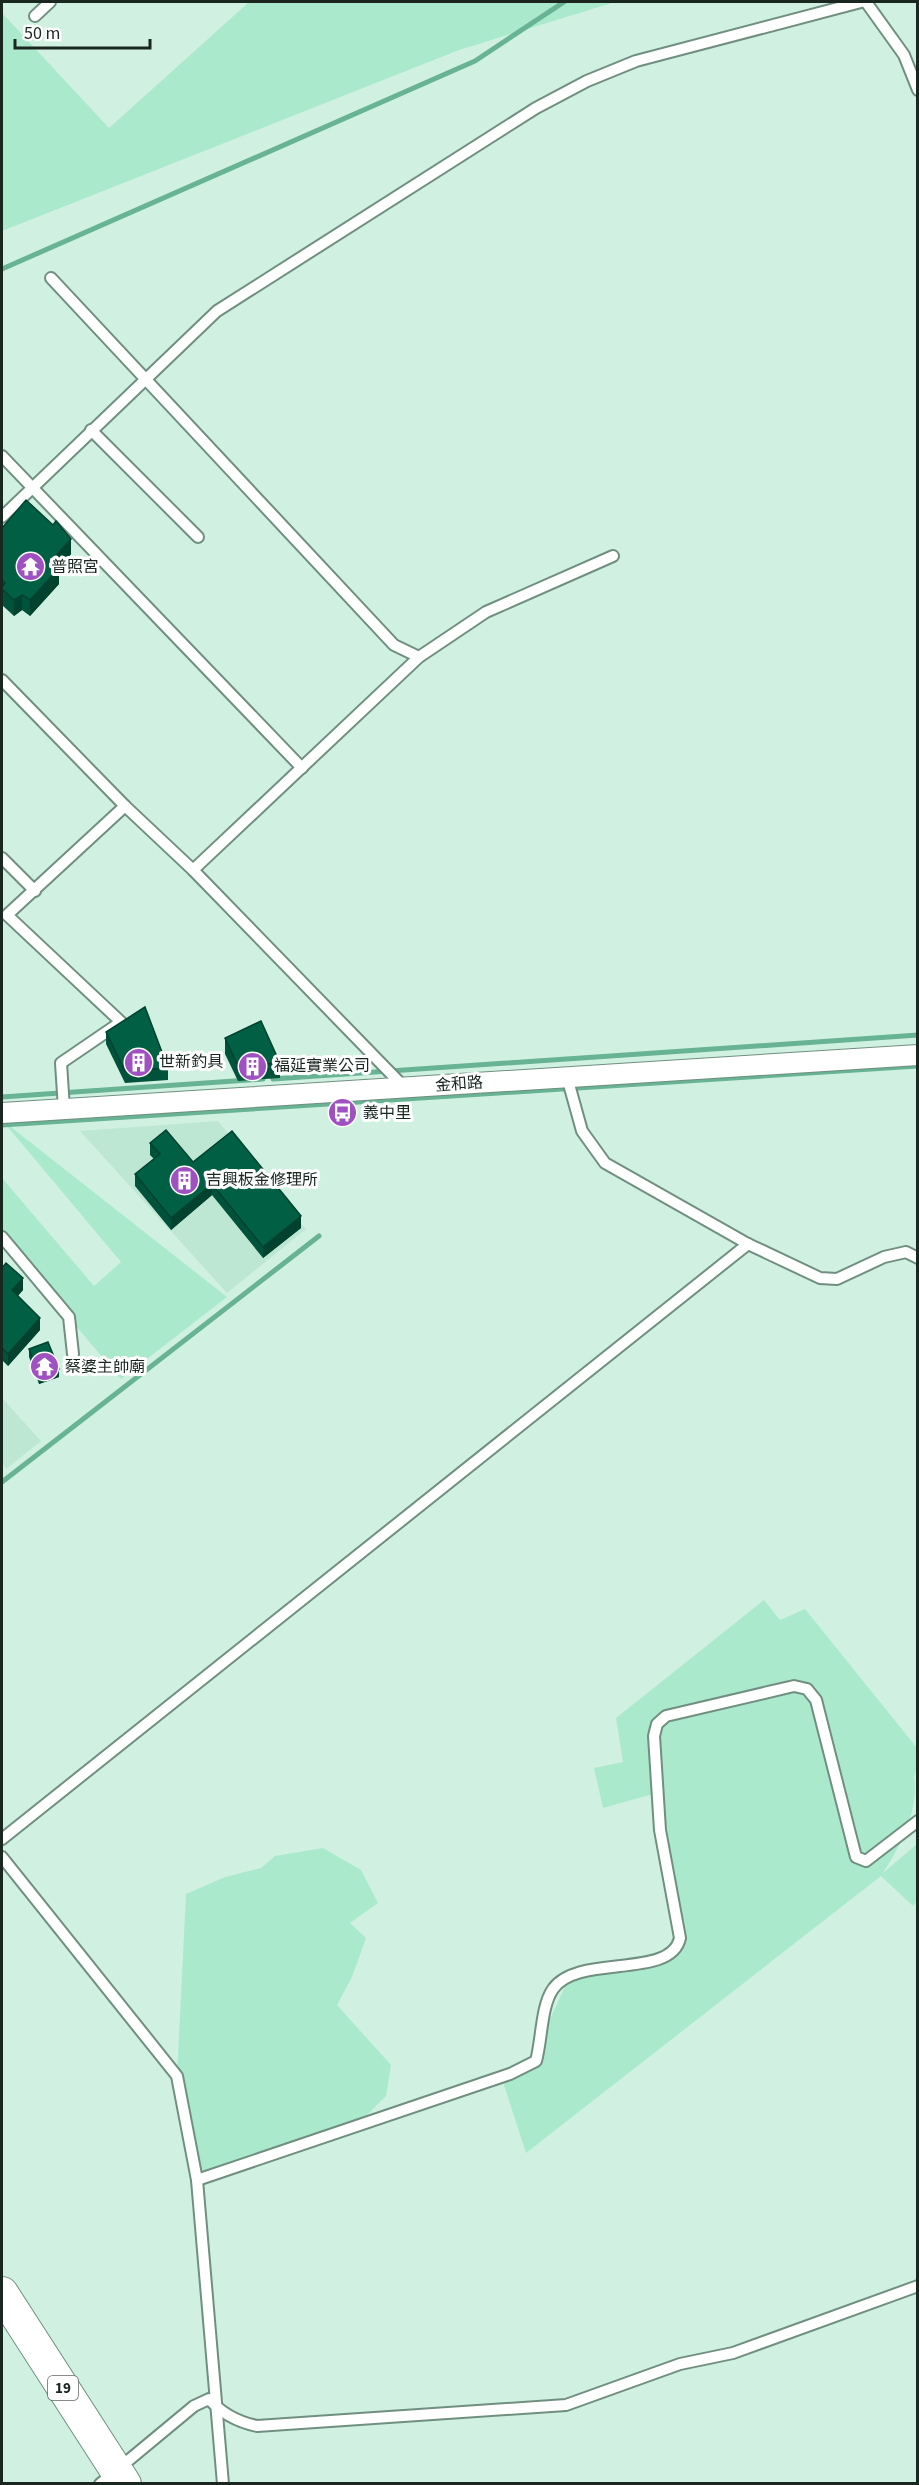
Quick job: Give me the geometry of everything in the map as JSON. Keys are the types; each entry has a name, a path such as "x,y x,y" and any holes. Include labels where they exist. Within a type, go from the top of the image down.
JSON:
{"main road":[{"name":"19","path":"2,2293 114,2479"}],"street":[{"name":"金和路","path":"2,1113 918,1055"}],"lane":[{"path":"35,16 50,2"},
{"path":"2,517 31,486 217,311 526,114 587,81 636,61 861,2"},
{"path":"866,2 904,55 918,90"},
{"path":"51,278 147,377 394,645 419,657"},
{"path":"91,430 198,537"},
{"path":"2,456 303,768"},
{"path":"193,870 419,657 486,612 614,556"},
{"path":"2,680 124,806 193,870 404,1087"},
{"path":"64,1109 61,1063 121,1022 4,916 35,891 124,806"},
{"path":"2,858 35,891"},
{"path":"567,1077 582,1131 605,1163 748,1244 820,1278 837,1279 884,1257 906,1252 918,1258"},
{"path":"2,1237 69,1317 73,1354"},
{"path":"2,1839 748,1244"},
{"path":"197,2180 519,2069 536,2061 543,2035 545,2003 554,1987 571,1973 669,1956 678,1947 680,1938 660,1830 654,1736 657,1724 666,1716 794,1686 807,1689 816,1700 856,1857 866,1861 918,1821"},
{"path":"2,1857 177,2076 197,2180 223,2484"},
{"path":"114,2479 194,2406 209,2399 217,2408 239,2422 257,2426 566,2404 680,2364 733,2354 918,2286"}],"shaded area":[{"path":"249,2 615,2 459,50 2,231 2,13 109,128"},
{"path":"2,1120 227,1297 121,1379 2,1239 2,1178 94,1286 121,1262"},
{"path":"218,1121 306,1229 227,1293 80,1131"},
{"path":"2,1398 41,1441 6,1469 2,1463"},
{"path":"764,1600 780,1620 805,1609 917,1748 914,1802 911,1815 902,1839 883,1873 917,1844 917,1901 913,1906 881,1876 526,2153 503,2082 536,2061 543,2035 571,1973 678,1947 653,1794 603,1808 594,1768 623,1762 616,1718"},
{"path":"323,1848 361,1870 378,1903 350,1923 366,1938 352,1977 337,2005 391,2065 386,2096 356,2126 197,2180 177,2076 186,1894 225,1877 261,1868 275,1856"}],"building":[{"name":"普照宮","path":"26,500 53,525 56,521 71,539 51,561 59,568 30,600 22,595 14,600 2,589 5,583 2,580 2,528"},
{"name":"世新釣具","path":"145,1007 168,1068 125,1071 106,1032"},
{"path":"261,1021 280,1063 238,1066 225,1038"},
{"path":"166,1130 193,1162 232,1131 301,1216 263,1247 212,1184 171,1218 135,1174 160,1154 150,1143"},
{"path":"6,1263 23,1278 12,1290 40,1318 8,1354 2,1348 2,1268"},
{"name":"蔡婆主帥廟","path":"48,1342 59,1369 39,1376 29,1349"}],"waterway":[{"path":"2,269 475,61 564,2"},
{"path":"273,1079 918,1035"},
{"path":"2,1125 918,1066"},
{"path":"2,1097 263,1079"},
{"path":"2,1482 319,1236"}],"place":[{"name":"普照宮","path":"30,567"},
{"name":"世新釣具","path":"138,1062"},
{"name":"福延實業公司","path":"253,1066"},
{"name":"義中里","path":"342,1113"},
{"name":"吉興板金修理所","path":"185,1180"},
{"name":"蔡婆主帥廟","path":"44,1367"}]}
